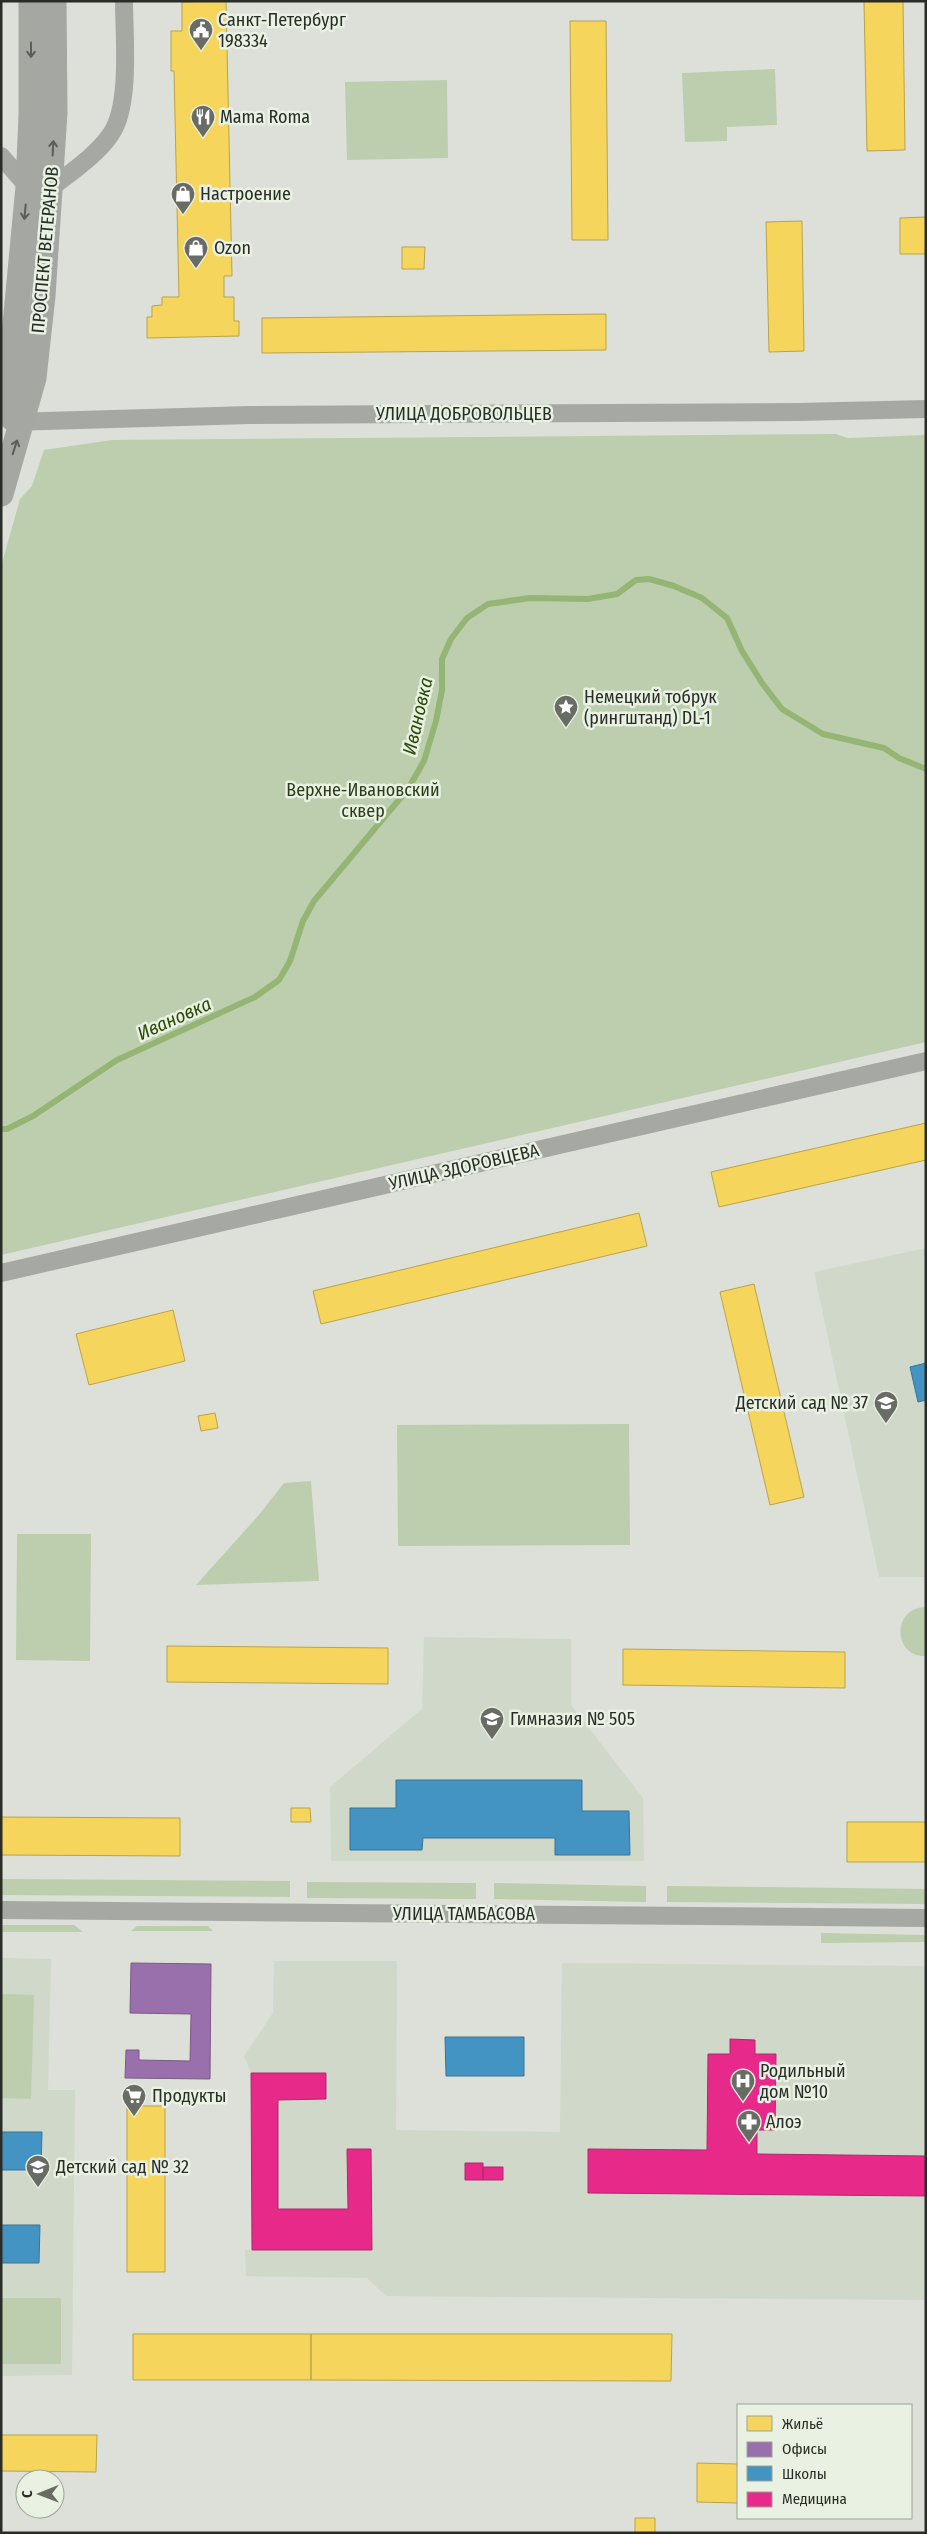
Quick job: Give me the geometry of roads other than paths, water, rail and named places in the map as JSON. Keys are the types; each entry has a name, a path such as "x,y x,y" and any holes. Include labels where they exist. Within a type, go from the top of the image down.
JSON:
{"main road":[{"name":"ПРОСПЕКТ ВЕТЕРАНОВ","path":"31,1 31,115 39,187"},
{"name":"ПРОСПЕКТ ВЕТЕРАНОВ","path":"1,494 10,377 39,187 55,113 54,1"}],"street":[{"path":"1,156 39,187 81,165 112,134 124,99 124,1"},
{"name":"УЛИЦА ДОБРОВОЛЬЦЕВ","path":"8,419 798,412 926,409"},
{"name":"УЛИЦА ЗДОРОВЦЕВА","path":"1,1273 926,1061"},
{"name":"УЛИЦА ТАМБАСОВА","path":"1,1910 926,1918"}],"waterway":[{"name":"Ивановка","path":"1,1129 7,1129 33,1116 117,1060 255,997 279,980 290,961 303,921 314,901 408,789 424,761 436,721 442,690 442,659 451,639 467,618 488,604 530,598 588,599 617,594 636,580 649,579 674,586 702,598 727,618 742,651 762,683 782,709 823,734 884,748 899,758 926,769"}],"place":[{"name":"Санкт-Петербург 198334","path":"201,51"},
{"name":"Mama Roma","path":"203,138"},
{"name":"Настроение","path":"183,215"},
{"name":"Ozon","path":"196,269"},
{"name":"Немецкий тобрук (рингштанд) DL-1","path":"566,728"},
{"name":"Детский сад № 37","path":"886,1424"},
{"name":"Гимназия № 505","path":"492,1740"},
{"name":"Родильный дом №10","path":"743,2102"},
{"name":"Продукты","path":"134,2117"},
{"name":"Алоэ","path":"749,2143"},
{"name":"Детский сад № 32","path":"38,2188"}],"park label":[{"name":"Верхне-Ивановский сквер","path":"363,800"}]}
